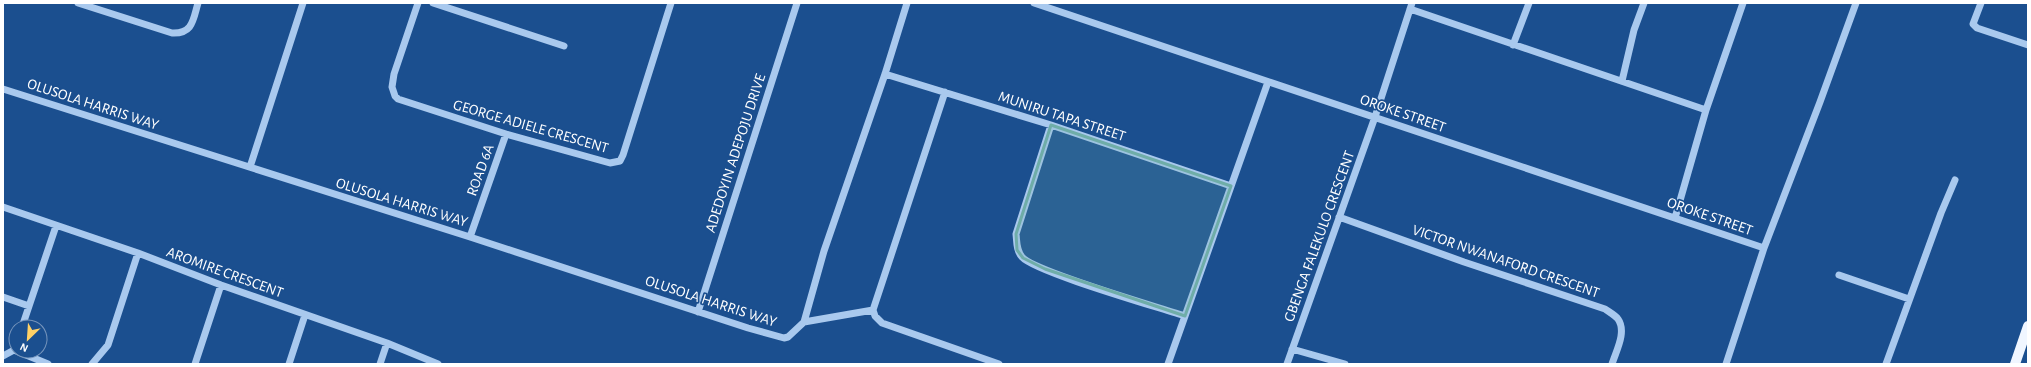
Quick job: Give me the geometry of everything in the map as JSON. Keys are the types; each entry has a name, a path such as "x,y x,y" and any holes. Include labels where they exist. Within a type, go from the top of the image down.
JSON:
{"main road":[{"path":"2015,364 2028,326"}],"street":[{"path":"78,3 172,33 186,32 193,21 198,3"},
{"path":"250,167 302,3"},
{"name":"GEORGE ADIELE CRESCENT","path":"418,3 394,74 392,87 395,96 406,102 506,134 610,163 620,161 671,3"},
{"path":"433,3 564,46"},
{"name":"ADEDOYIN ADEPOJU DRIVE","path":"698,312 797,3"},
{"path":"873,310 804,322 824,251 885,74 907,3"},
{"name":"OROKE STREET","path":"1034,3 1764,248"},
{"path":"1513,45 1529,3"},
{"path":"1622,81 1634,30 1644,3"},
{"path":"1675,218 1706,110 1743,3"},
{"path":"1726,364 1764,248 1856,3"},
{"path":"1980,3 1973,24 1977,28 2028,45"},
{"path":"1411,6 1513,45 1706,110"},
{"name":"GBENGA FALEKULO CRESCENT","path":"1287,364 1375,118 1411,6"},
{"name":"MUNIRU TAPA STREET","path":"885,74 1051,125 1231,186"},
{"path":"1168,364 1268,82"},
{"name":"OLUSOLA HARRIS WAY","path":"3,89 779,337 788,337 804,322"},
{"path":"945,92 873,310 875,316 882,323 999,364"},
{"path":"1051,125 1016,234 1017,250 1023,258 1063,276 1185,316"},
{"name":"ROAD 6A","path":"470,237 506,134"},
{"path":"1886,364 1909,299 1955,180"},
{"name":"AROMIRE CRESCENT","path":"3,207 138,253 221,285 387,343 438,364"},
{"name":"VICTOR NWANAFORD CRESCENT","path":"1339,216 1464,262 1605,309 1618,319 1621,329 1620,342 1612,364"},
{"path":"25,319 56,226"},
{"path":"92,364 108,345 138,253"},
{"path":"1839,275 1909,299"},
{"path":"195,364 221,285"},
{"path":"3,297 29,306"},
{"path":"289,364 305,315"},
{"path":"380,364 387,343"},
{"path":"1292,349 1345,364"},
{"path":"38,359 48,364"}],"highlighted area":[{"path":"1051,125 1231,186 1185,316 1045,269 1023,258 1017,250 1016,234"}]}
